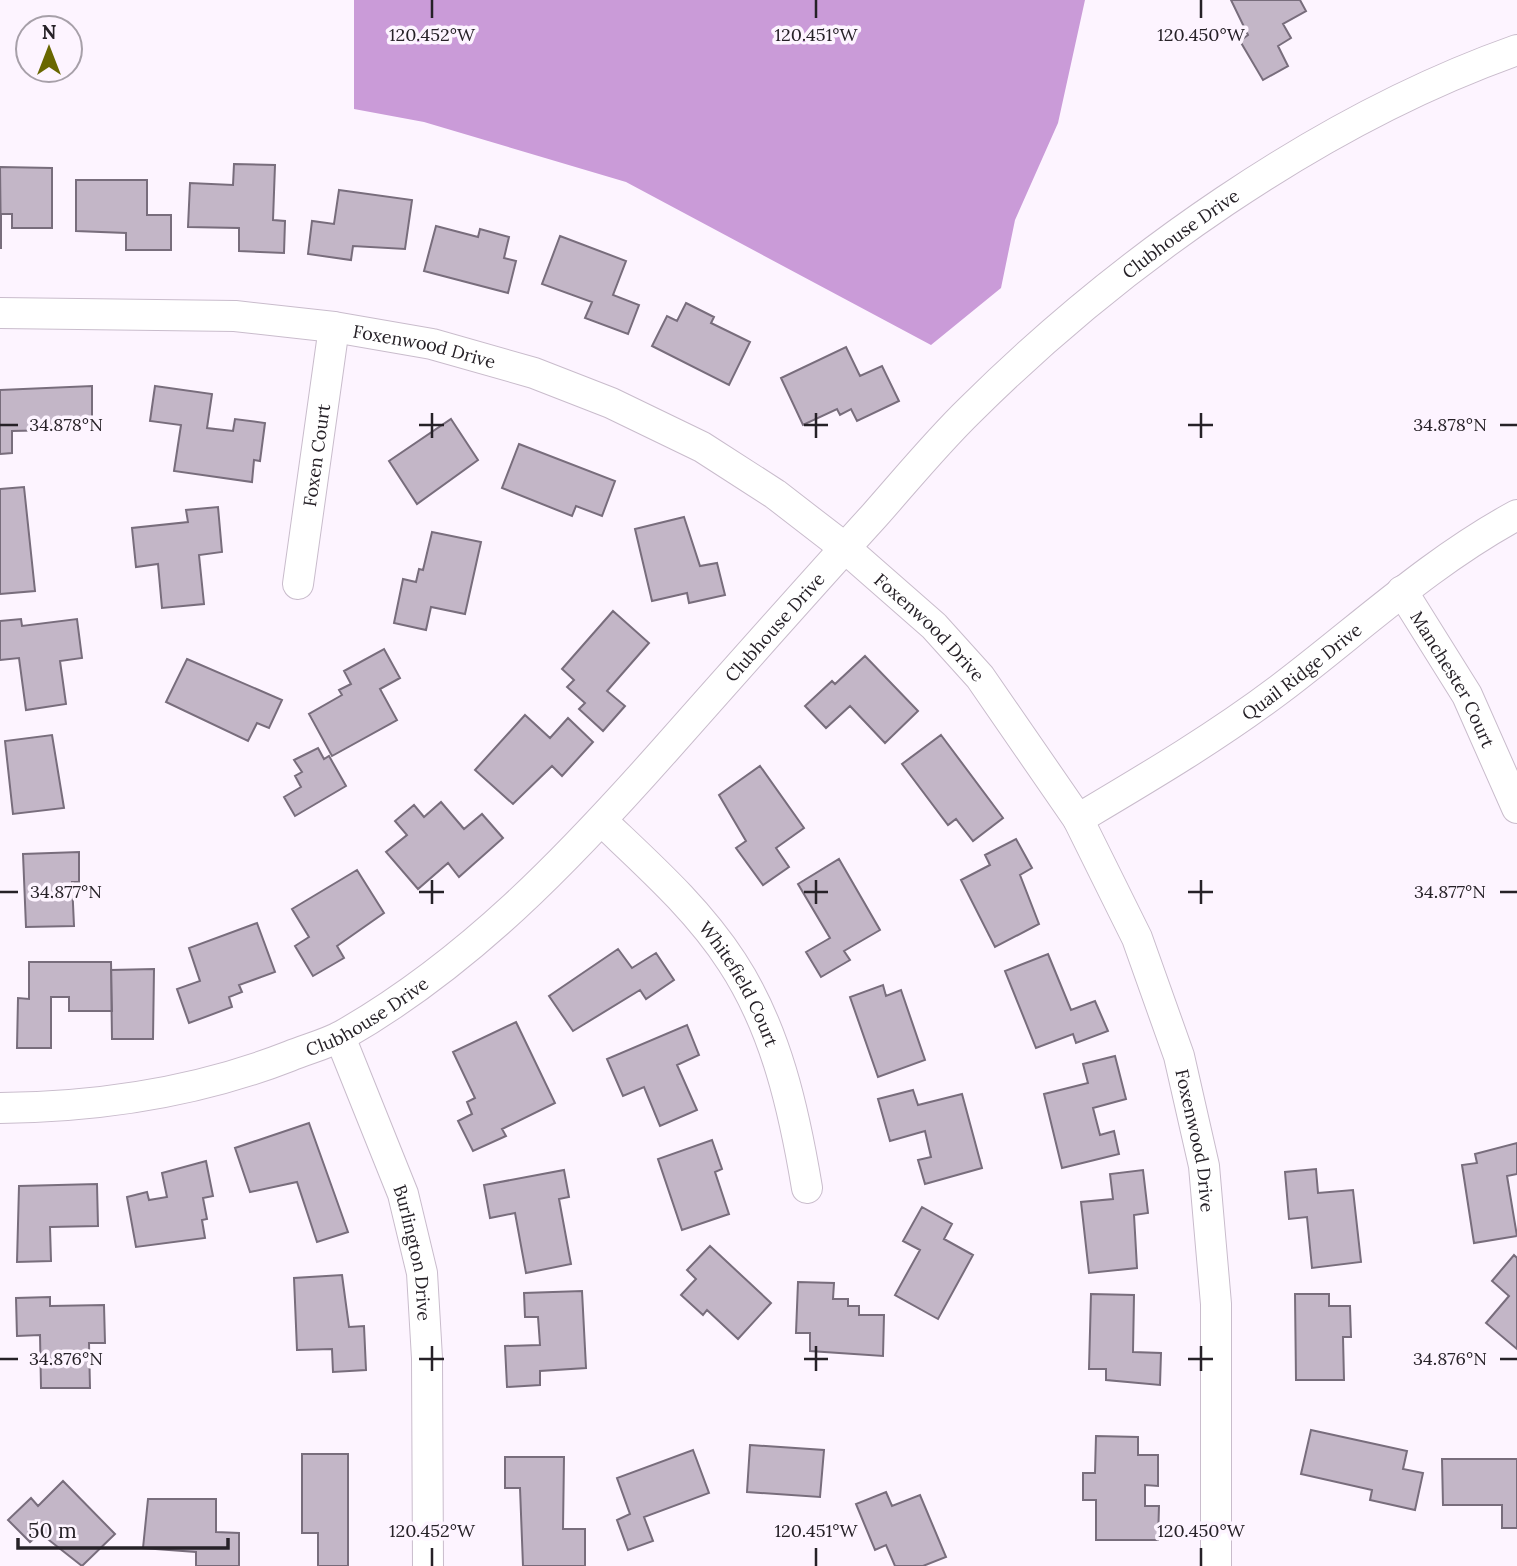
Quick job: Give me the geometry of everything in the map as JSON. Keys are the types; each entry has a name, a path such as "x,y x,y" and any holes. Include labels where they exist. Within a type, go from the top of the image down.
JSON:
{"street":[{"name":"Clubhouse Drive","path":"0,1108 54,1108 157,1094 250,1072 340,1037 443,970 548,878 968,412 1065,320 1194,223 1302,153 1394,104 1517,50"},
{"name":"Foxenwood Drive","path":"0,313 236,316 334,327 432,344 534,373 611,403 702,447 775,494 845,548 934,626 980,677 1078,819 1137,938 1179,1056 1204,1166 1216,1304 1216,1566"},
{"name":"Foxen Court","path":"298,584 334,327"},
{"name":"Quail Ridge Drive","path":"1078,819 1211,739 1282,688 1402,590 1517,515"},
{"name":"Manchester Court","path":"1402,590 1468,695 1517,808"},
{"name":"Whitefield Court","path":"601,821 673,888 732,962 766,1029 794,1111 807,1188"},
{"name":"Burlington Drive","path":"340,1037 403,1194 422,1273 427,1358 428,1566"}],"shaded area":[{"path":"354,0 1085,0 1058,123 1015,220 1001,288 931,345 626,182 424,122 354,109"}],"building":[{"path":"1231,0 1300,0 1306,11 1283,24 1291,38 1278,46 1288,66 1263,80 1240,41 1248,35"},
{"path":"234,164 275,165 273,220 285,221 284,253 239,251 239,228 188,227 190,183 233,185"},
{"path":"0,167 52,168 52,228 12,228 12,214 1,214 1,249"},
{"path":"76,180 147,180 147,215 171,215 171,250 126,250 126,233 76,231"},
{"path":"339,190 412,200 405,249 353,246 351,260 308,254 312,221 334,224"},
{"path":"436,226 478,237 480,229 509,237 504,258 516,261 508,293 424,271"},
{"path":"560,236 626,261 613,295 639,305 628,334 585,318 592,302 542,284"},
{"path":"686,303 714,317 711,323 750,342 729,385 652,346 667,316 677,321"},
{"path":"846,347 860,376 882,366 899,401 857,421 851,409 840,415 837,409 803,425 781,378"},
{"path":"92,386 92,417 56,417 57,430 12,431 12,453 0,454 0,390"},
{"path":"155,386 212,394 207,428 233,431 235,419 265,423 260,461 254,460 252,482 174,471 181,425 150,421"},
{"path":"451,419 478,460 417,504 389,461"},
{"path":"519,444 615,481 602,516 576,506 572,516 502,488"},
{"path":"24,487 35,591 0,594 0,489"},
{"path":"218,507 222,552 199,555 204,604 162,608 158,564 136,567 132,528 188,522 186,510"},
{"path":"684,517 700,566 717,563 725,595 689,603 687,593 652,601 635,529"},
{"path":"432,532 481,542 465,614 431,607 426,630 394,623 403,579 416,582 419,569 423,570"},
{"path":"613,611 649,643 607,691 625,706 603,731 579,709 585,703 567,687 574,680 562,669"},
{"path":"21,619 22,626 77,619 82,658 60,661 66,704 26,710 19,658 0,660 0,621"},
{"path":"384,649 400,678 380,689 397,720 332,756 309,714 342,695 339,690 351,684 344,671"},
{"path":"865,656 918,711 885,743 850,706 826,728 805,706 832,681 835,684"},
{"path":"187,659 282,700 269,728 257,723 248,741 166,702"},
{"path":"525,715 550,738 568,718 593,742 562,776 552,766 513,804 475,770"},
{"path":"52,735 64,808 13,814 5,741"},
{"path":"941,735 1003,818 973,841 956,819 948,825 902,764"},
{"path":"318,748 324,759 329,756 346,786 295,816 284,797 301,787 295,776 302,772 294,760"},
{"path":"760,766 804,828 776,848 789,867 763,885 736,848 746,841 719,795"},
{"path":"441,802 464,829 482,814 503,838 459,877 448,863 418,889 386,852 407,835 395,821 414,805 424,817"},
{"path":"1016,839 1032,868 1020,875 1039,924 995,947 961,880 990,865 985,855"},
{"path":"79,852 79,882 72,882 74,926 26,927 23,854"},
{"path":"839,859 880,930 844,951 850,960 821,977 806,952 830,938 798,884"},
{"path":"357,870 384,913 337,946 344,958 313,976 295,946 309,937 292,909"},
{"path":"257,923 275,972 239,985 242,992 229,997 232,1007 189,1023 177,989 200,981 189,948"},
{"path":"618,949 632,968 656,953 674,980 646,999 640,990 573,1031 549,996"},
{"path":"1048,954 1071,1010 1095,1001 1108,1031 1076,1043 1073,1034 1036,1048 1005,971"},
{"path":"29,962 111,962 112,1011 69,1011 69,997 51,997 51,1048 17,1048 18,998 29,999"},
{"path":"154,969 153,1039 112,1039 111,970"},
{"path":"883,985 886,996 901,990 925,1060 878,1077 850,997"},
{"path":"516,1022 555,1103 502,1129 506,1136 473,1151 458,1121 472,1114 467,1102 475,1098 453,1052"},
{"path":"687,1025 699,1055 677,1065 697,1110 660,1126 644,1087 623,1096 607,1059"},
{"path":"1115,1056 1126,1099 1093,1108 1100,1135 1114,1131 1119,1154 1062,1168 1044,1094 1088,1083 1083,1064"},
{"path":"913,1090 918,1105 962,1094 982,1168 925,1184 918,1160 931,1157 925,1131 890,1141 878,1099"},
{"path":"309,1123 348,1232 317,1242 297,1182 250,1192 235,1148"},
{"path":"712,1140 722,1169 715,1172 729,1214 682,1230 658,1159"},
{"path":"1517,1143 1517,1174 1507,1176 1517,1236 1474,1243 1462,1165 1477,1163 1475,1154"},
{"path":"206,1161 213,1196 203,1198 207,1219 202,1220 205,1238 136,1247 127,1197 147,1192 149,1200 167,1197 162,1173"},
{"path":"1316,1169 1318,1193 1353,1190 1361,1262 1312,1268 1307,1217 1289,1219 1285,1172"},
{"path":"564,1170 569,1197 559,1199 571,1264 526,1273 515,1213 490,1218 484,1185"},
{"path":"1143,1170 1148,1213 1134,1215 1137,1268 1089,1273 1081,1202 1113,1199 1110,1174"},
{"path":"97,1184 98,1226 50,1227 51,1261 17,1262 19,1186"},
{"path":"922,1207 952,1224 944,1239 973,1255 938,1319 895,1295 920,1250 903,1241"},
{"path":"710,1246 771,1303 738,1339 707,1310 703,1315 681,1295 696,1279 687,1270"},
{"path":"1514,1255 1517,1258 1517,1349 1486,1323 1509,1296 1492,1281"},
{"path":"342,1275 349,1327 364,1326 366,1370 333,1372 332,1349 297,1350 294,1278"},
{"path":"798,1282 834,1283 833,1299 848,1299 848,1306 859,1306 859,1315 884,1315 883,1356 810,1351 810,1333 796,1333"},
{"path":"582,1291 586,1368 540,1371 540,1385 507,1387 505,1346 540,1345 538,1317 525,1317 524,1293"},
{"path":"1091,1294 1134,1295 1133,1352 1161,1353 1160,1385 1106,1380 1106,1369 1089,1369"},
{"path":"1295,1294 1329,1294 1329,1306 1350,1306 1351,1337 1343,1337 1344,1380 1296,1380"},
{"path":"50,1297 50,1306 104,1305 105,1343 89,1343 90,1388 41,1388 40,1335 17,1336 16,1298"},
{"path":"1311,1430 1407,1451 1403,1469 1423,1473 1415,1510 1370,1500 1372,1490 1301,1474"},
{"path":"1096,1436 1138,1437 1138,1455 1158,1455 1158,1486 1145,1485 1145,1506 1159,1506 1158,1540 1096,1540 1096,1500 1083,1500 1083,1473 1095,1473"},
{"path":"750,1445 824,1450 820,1497 747,1492"},
{"path":"693,1450 709,1493 644,1517 653,1541 628,1550 617,1520 630,1514 617,1478"},
{"path":"302,1454 348,1454 348,1566 318,1566 318,1533 302,1533"},
{"path":"505,1457 564,1457 563,1529 585,1529 585,1566 523,1566 520,1488 505,1488"},
{"path":"1442,1459 1517,1459 1517,1528 1502,1528 1502,1505 1443,1505"},
{"path":"63,1481 115,1534 82,1566 40,1533 30,1542 8,1520 31,1498 38,1506"},
{"path":"886,1492 892,1506 920,1495 946,1557 923,1566 895,1566 886,1545 875,1550 856,1504"},
{"path":"148,1499 216,1499 216,1532 239,1533 239,1566 196,1566 196,1552 143,1548"}]}
